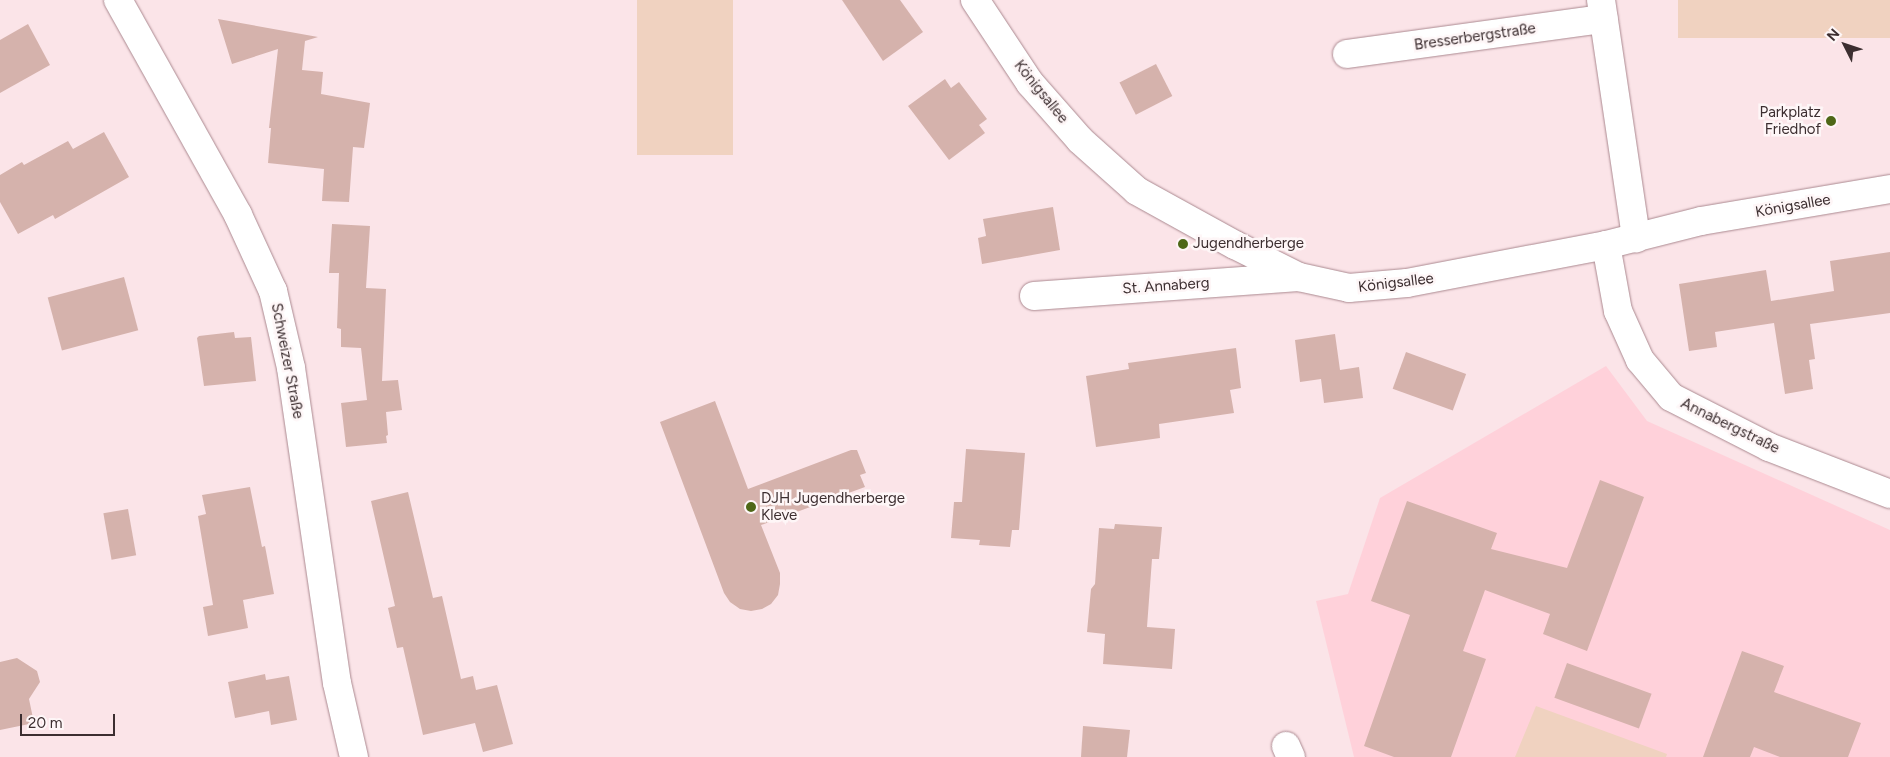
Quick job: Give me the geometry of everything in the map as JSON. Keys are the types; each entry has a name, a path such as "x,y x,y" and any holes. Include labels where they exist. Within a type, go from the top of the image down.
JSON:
{"street":[{"name":"Schweizer Straße","path":"118,0 238,215 273,291 291,368 337,683 354,757"},
{"name":"Königsallee","path":"975,0 1030,83 1080,140 1137,191 1299,277 1349,288 1407,283 1606,245 1701,221 1890,189"},
{"name":"Bresserbergstraße","path":"1347,54 1602,10 1636,238"},
{"name":"Annabergstraße","path":"1606,245 1618,311 1640,360 1670,397 1769,446 1890,494"},
{"name":"St. Annaberg","path":"1034,296 1299,277"}],"shaded area":[{"path":"637,0 733,0 733,155 637,155"},
{"path":"1678,0 1890,0 1890,38 1678,38"},
{"path":"1606,366 1647,421 1890,530 1890,757 1354,757 1316,601 1348,594 1380,498"},
{"path":"1536,706 1667,754 1666,757 1515,757"}],"building":[{"path":"842,0 900,0 923,32 883,61"},
{"path":"218,19 318,37 305,41 302,70 323,72 321,94 370,103 364,148 353,147 349,202 322,201 324,169 268,163 271,128 269,128 278,49 232,64"},
{"path":"28,24 50,65 0,93 0,40"},
{"path":"1156,64 1172,96 1136,115 1119,83"},
{"path":"945,79 951,88 959,82 987,119 979,125 985,133 949,160 908,106"},
{"path":"104,132 129,177 55,219 53,215 18,234 0,202 0,175 22,162 24,165 68,141 73,149"},
{"path":"1053,207 1060,250 982,264 978,238 986,236 983,219"},
{"path":"332,224 370,226 366,288 386,289 382,381 398,380 402,410 386,412 387,443 346,447 341,403 367,400 361,348 341,347 341,329 337,328 339,273 329,273"},
{"path":"1890,252 1890,313 1810,324 1815,359 1809,360 1813,389 1785,394 1774,323 1715,332 1717,347 1689,351 1679,284 1766,270 1771,301 1834,291 1830,261"},
{"path":"124,277 138,330 62,351 48,297"},
{"path":"234,332 235,338 251,337 256,381 204,386 197,338 199,336"},
{"path":"1335,334 1340,370 1359,367 1363,398 1324,403 1321,379 1300,382 1295,340"},
{"path":"1236,348 1241,388 1230,390 1234,413 1159,424 1160,438 1096,447 1086,376 1129,369 1128,363"},
{"path":"1406,352 1466,374 1453,411 1393,389"},
{"name":"DJH Jugendherberge Kleve","path":"715,401 748,489 851,450 857,450 866,473 860,475 865,487 761,525 780,573 778,595 771,604 762,609 751,611 740,609 730,602 724,593 660,422"},
{"path":"966,449 1025,453 1019,530 1012,530 1010,547 979,545 980,540 951,538 954,502 962,502"},
{"path":"1600,480 1644,497 1587,651 1543,634 1550,614 1485,590 1463,651 1486,659 1451,757 1394,757 1364,746 1410,615 1371,601 1407,501 1497,533 1491,549 1567,568"},
{"path":"250,487 262,547 265,546 274,594 243,600 248,628 208,636 203,607 213,605 198,516 206,514 202,495"},
{"path":"408,492 433,598 442,596 461,679 473,676 476,690 497,685 513,744 483,752 475,723 423,735 403,647 397,648 388,608 395,606 371,501"},
{"path":"128,509 136,555 112,560 103,513"},
{"path":"1115,524 1162,527 1159,559 1152,559 1147,627 1175,629 1172,669 1103,664 1105,634 1087,632 1091,589 1095,584 1099,528 1114,529"},
{"path":"1742,651 1784,666 1774,692 1861,723 1848,757 1780,757 1754,747 1750,757 1703,757"},
{"path":"17,658 37,671 40,682 29,699 34,723 0,730 0,662"},
{"path":"1567,663 1652,694 1639,729 1554,698"},
{"path":"265,674 266,680 289,676 297,720 271,725 269,711 235,718 228,682"},
{"path":"1083,726 1130,730 1127,757 1081,757"}],"place":[{"name":"Parkplatz Friedhof","path":"1831,121"},
{"name":"Jugendherberge","path":"1183,244"},
{"name":"DJH Jugendherberge Kleve","path":"751,507"}]}
